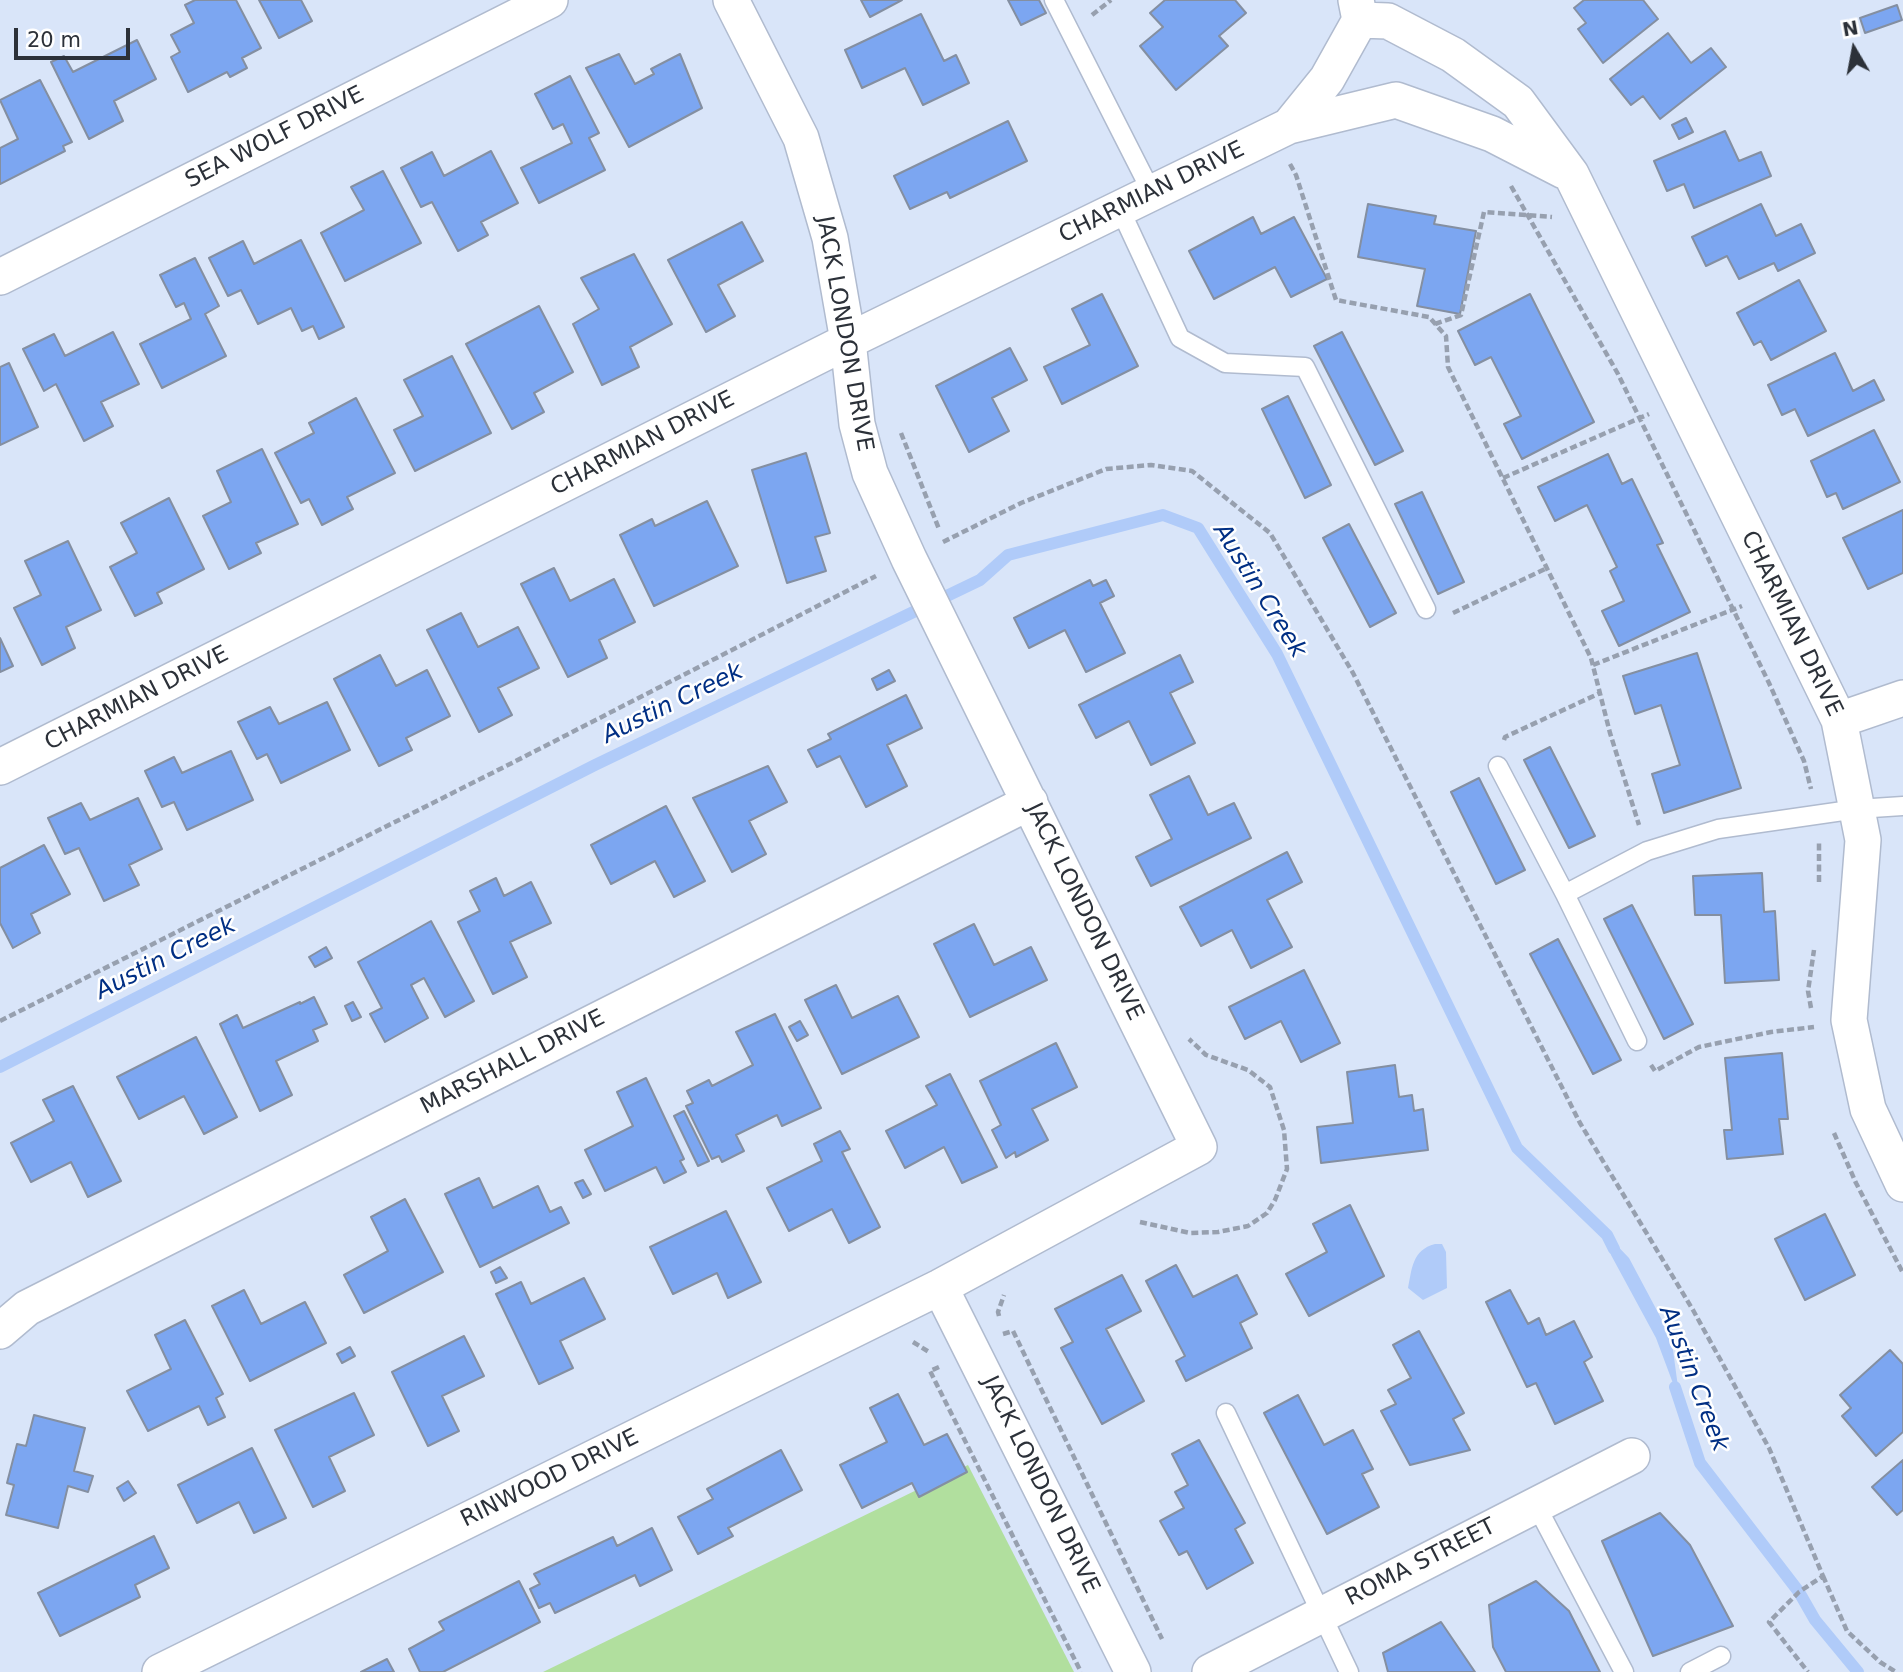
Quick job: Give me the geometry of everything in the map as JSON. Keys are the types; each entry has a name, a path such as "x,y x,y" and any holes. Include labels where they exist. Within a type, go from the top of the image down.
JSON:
{"street":[{"name":"SEA WOLF DRIVE","path":"0,277 550,0"},
{"name":"JACK LONDON DRIVE","path":"731,0 801,138 830,238 848,341 857,424 870,472 917,575 1199,1147 940,1287 1133,1672"},
{"name":"CHARMIAN DRIVE","path":"1289,125 1327,79 1358,10 1388,21 1453,55 1518,102 1571,174 1839,720 1863,840 1849,1024 1868,1110 1903,1184"},
{"name":"CHARMIAN DRIVE","path":"0,767 848,341 1289,125 1396,100 1492,134 1571,174"},
{"path":"1839,720 1903,698"},
{"name":"MARSHALL DRIVE","path":"0,1331 27,1308 1030,802"},
{"name":"RINWOOD DRIVE","path":"160,1672 940,1287"},
{"name":"ROMA STREET","path":"1210,1672 1632,1456"}],"lane":[{"path":"1054,0 1152,192"},
{"path":"1120,209 1180,338 1225,363 1305,368 1426,610"},
{"path":"1498,766 1637,1041"},
{"path":"1565,894 1647,851 1718,829 1857,809 1903,806"},
{"path":"1226,1413 1349,1672"},
{"path":"1536,1505 1624,1672"},
{"path":"1690,1672 1721,1656"}],"path":[{"path":"1289,125 1287,158 1296,175 1336,300 1429,317 1446,336 1448,368 1593,665 1647,851"},
{"path":"1507,178 1618,374 1804,761 1821,854 1819,882"},
{"path":"1435,324 1461,315 1484,212 1594,219"},
{"path":"1503,478 1682,400"},
{"path":"897,425 924,488 946,552"},
{"path":"1426,610 1445,617 1547,568"},
{"path":"1593,665 1777,593"},
{"path":"1498,766 1505,737 1600,693"},
{"path":"1815,1040 1808,991 1816,938"},
{"path":"1637,1041 1655,1071 1699,1047 1771,1031 1849,1024"},
{"path":"1829,1120 1856,1183 1903,1273"},
{"path":"912,1341 930,1353 940,1366 930,1371 1081,1672"},
{"path":"1824,1576 1847,1631 1880,1662 1896,1672"}],"green space":[{"path":"968,1465 1074,1672 543,1672"}],"water":[{"path":"1607,1235 1629,1258 1662,1320 1673,1350 1680,1402 1656,1338 1611,1255"},
{"path":"1435,1244 1442,1244 1446,1252 1447,1288 1423,1300 1408,1288 1411,1274 1417,1256"}],"building":[{"path":"195,0 236,0 261,48 242,58 247,68 230,77 227,72 188,92 171,57 180,52 171,35 194,23 185,5"},
{"path":"259,0 301,0 312,21 279,38"},
{"path":"861,0 902,0 870,17"},
{"path":"1008,0 1039,0 1046,13 1021,25"},
{"path":"1165,0 1235,0 1246,13 1219,36 1228,46 1176,90 1140,46 1163,27 1150,13"},
{"path":"1584,0 1643,0 1658,19 1603,63 1578,29 1586,23 1574,8"},
{"path":"1897,5 1902,20 1865,33 1860,18"},
{"path":"921,14 944,61 956,55 969,83 923,105 905,68 862,88 845,50"},
{"path":"1668,33 1691,63 1711,48 1726,67 1660,119 1643,96 1631,105 1610,79"},
{"path":"137,40 156,79 114,101 123,121 89,139 51,62 64,56 73,72"},
{"path":"619,54 635,84 654,74 651,69 680,54 702,108 629,147 586,68"},
{"path":"570,76 599,133 589,138 605,170 539,203 521,168 572,143 563,124 553,129 535,94"},
{"path":"40,80 72,142 63,146 65,151 0,184 0,148 18,139 0,100"},
{"path":"1686,118 1693,132 1679,139 1672,125"},
{"path":"1008,121 1027,161 950,198 947,192 910,209 894,176"},
{"path":"1725,131 1739,161 1761,152 1771,176 1694,208 1684,184 1667,191 1654,161"},
{"path":"491,151 518,203 481,222 488,235 458,251 432,202 421,207 401,168 432,152 444,176"},
{"path":"383,171 421,243 345,281 321,233 364,210 351,187"},
{"path":"1368,204 1436,216 1434,224 1476,231 1460,314 1417,306 1425,269 1358,257"},
{"path":"1761,204 1776,236 1801,224 1815,253 1778,271 1774,263 1739,279 1727,256 1706,266 1692,237"},
{"path":"1253,217 1261,234 1294,217 1327,279 1291,297 1275,267 1214,299 1189,251"},
{"path":"742,222 763,261 718,285 735,316 706,332 668,260"},
{"path":"301,240 344,327 319,339 313,326 302,331 291,308 258,324 241,290 228,296 209,258 243,241 254,264"},
{"path":"634,254 672,324 630,347 639,367 602,385 573,324 599,309 581,278"},
{"path":"195,258 219,306 205,314 226,356 162,388 140,344 191,319 184,303 176,307 160,275"},
{"path":"1799,280 1826,331 1771,360 1761,341 1754,345 1737,313"},
{"path":"1102,294 1138,366 1062,404 1044,367 1090,345 1072,309"},
{"path":"1530,294 1594,422 1522,459 1504,424 1521,416 1491,357 1475,365 1458,331"},
{"path":"539,306 573,372 534,393 544,412 512,429 466,344"},
{"path":"113,332 139,384 101,402 113,426 84,441 56,384 44,391 23,349 54,334 65,356"},
{"path":"1342,332 1403,451 1375,465 1314,346"},
{"path":"1010,348 1027,380 992,398 1009,431 969,452 936,386"},
{"path":"1835,353 1853,391 1874,380 1884,400 1808,436 1795,409 1782,415 1768,385"},
{"path":"452,356 491,433 415,471 394,430 423,416 404,380"},
{"path":"9,363 38,427 0,445 0,367"},
{"path":"1288,396 1331,485 1305,498 1262,409"},
{"path":"356,398 395,473 347,497 353,509 322,525 309,499 301,503 275,453 314,433 309,423"},
{"path":"1874,430 1900,482 1843,509 1836,493 1827,497 1811,461"},
{"path":"262,449 298,524 256,543 261,553 229,569 203,516 231,502 217,471"},
{"path":"806,453 830,533 815,537 826,571 787,583 752,470"},
{"path":"1608,454 1622,484 1632,479 1663,543 1657,545 1690,612 1619,646 1602,611 1624,601 1610,571 1617,567 1587,505 1555,521 1538,487"},
{"path":"1422,492 1464,582 1438,594 1395,504"},
{"path":"169,498 204,569 157,593 162,603 135,616 110,567 137,553 121,523"},
{"path":"707,501 738,566 654,606 620,535 652,519 655,526"},
{"path":"1903,510 1903,573 1868,589 1843,538"},
{"path":"1349,524 1396,613 1370,627 1323,538"},
{"path":"68,541 101,610 66,627 75,648 42,665 14,608 41,595 25,561"},
{"path":"554,568 570,601 614,579 635,622 599,640 607,658 568,677 521,584"},
{"path":"1090,580 1093,586 1106,580 1114,596 1100,603 1125,653 1086,672 1065,630 1029,648 1014,618"},
{"path":"461,613 478,647 518,627 539,668 498,688 512,715 479,732 427,630"},
{"path":"0,638 13,666 0,672"},
{"path":"1697,653 1741,788 1664,813 1652,774 1680,765 1661,705 1635,714 1623,676"},
{"path":"380,655 396,686 427,670 450,716 406,738 412,750 379,766 334,679"},
{"path":"1180,655 1193,682 1170,693 1195,743 1151,765 1129,721 1096,738 1079,705"},
{"path":"889,670 895,681 877,690 872,679"},
{"path":"906,695 922,728 887,745 907,786 866,807 840,756 817,767 808,750 831,739 828,734"},
{"path":"327,702 350,750 281,783 267,754 257,759 238,722 270,707 279,724"},
{"path":"1550,747 1595,836 1569,848 1524,760"},
{"path":"231,751 253,800 187,830 174,802 162,807 145,771 174,757 182,773"},
{"path":"768,766 787,802 749,821 766,854 732,872 693,798"},
{"path":"1189,776 1208,815 1234,803 1251,838 1151,886 1136,857 1172,839 1150,795"},
{"path":"1479,778 1525,870 1496,884 1451,792"},
{"path":"138,798 162,849 129,865 139,885 104,901 79,848 65,854 48,818 81,803 90,820"},
{"path":"666,806 705,881 674,897 655,861 611,884 591,845"},
{"path":"44,845 70,894 31,914 40,933 13,948 0,923 0,868"},
{"path":"1287,852 1302,882 1267,900 1292,947 1251,968 1232,930 1201,946 1180,907"},
{"path":"1762,873 1764,912 1775,911 1779,980 1725,983 1721,915 1695,915 1693,876"},
{"path":"496,878 504,896 531,882 551,923 510,942 527,977 493,994 458,922 480,911 470,891"},
{"path":"1632,905 1693,1024 1664,1039 1604,919"},
{"path":"431,921 474,1001 445,1017 424,978 411,985 428,1018 385,1042 370,1014 382,1008 358,962"},
{"path":"974,924 994,965 1031,947 1047,980 970,1017 934,944"},
{"path":"1558,939 1621,1060 1593,1074 1530,954"},
{"path":"326,947 332,958 315,967 309,957"},
{"path":"1304,970 1340,1043 1301,1062 1281,1021 1245,1039 1229,1007"},
{"path":"836,985 852,1018 898,996 919,1037 842,1074 805,1000"},
{"path":"314,997 327,1024 313,1030 318,1041 276,1061 292,1095 260,1111 220,1024 237,1015 243,1028"},
{"path":"353,1002 361,1017 352,1021 345,1006"},
{"path":"775,1014 821,1108 782,1126 777,1115 736,1135 744,1151 722,1162 719,1156 712,1159 686,1106 693,1103 687,1091 709,1080 712,1086 753,1065 736,1032"},
{"path":"800,1021 808,1035 797,1041 789,1027"},
{"path":"196,1037 237,1117 204,1134 184,1096 139,1119 117,1077"},
{"path":"1056,1043 1077,1087 1032,1109 1048,1140 1016,1157 1015,1152 1006,1158 992,1130 1001,1125 980,1081"},
{"path":"1782,1053 1788,1119 1779,1119 1783,1154 1727,1159 1724,1130 1732,1130 1725,1058"},
{"path":"1395,1065 1399,1097 1412,1095 1414,1111 1423,1109 1428,1150 1321,1163 1317,1127 1353,1123 1347,1072"},
{"path":"950,1074 997,1167 962,1183 944,1147 905,1168 886,1131 937,1105 926,1086"},
{"path":"646,1078 684,1159 680,1161 686,1172 664,1183 656,1167 605,1191 585,1150 633,1126 617,1092"},
{"path":"73,1086 121,1181 88,1197 71,1162 31,1182 11,1143 54,1121 43,1100"},
{"path":"684,1111 709,1161 698,1166 674,1116"},
{"path":"840,1131 850,1149 842,1152 880,1227 849,1243 832,1209 789,1231 767,1188 822,1161 814,1144"},
{"path":"479,1178 493,1208 538,1186 550,1212 561,1207 569,1223 480,1267 445,1194"},
{"path":"583,1180 591,1194 583,1198 575,1183"},
{"path":"405,1199 443,1272 364,1313 344,1275 388,1251 371,1217"},
{"path":"1350,1205 1384,1276 1309,1316 1286,1274 1327,1252 1313,1224"},
{"path":"726,1211 761,1282 728,1298 717,1273 673,1294 650,1247"},
{"path":"1825,1214 1855,1275 1805,1300 1775,1239"},
{"path":"1176,1265 1193,1297 1237,1275 1257,1314 1240,1323 1252,1348 1186,1381 1176,1361 1185,1356 1146,1281"},
{"path":"500,1267 507,1278 496,1283 491,1272"},
{"path":"1122,1275 1141,1311 1106,1329 1144,1401 1102,1424 1061,1348 1073,1342 1055,1309"},
{"path":"584,1278 605,1319 560,1341 573,1368 539,1384 496,1294 521,1282 531,1304"},
{"path":"244,1290 261,1324 305,1302 326,1343 250,1381 212,1306"},
{"path":"1510,1290 1528,1324 1539,1318 1546,1335 1574,1321 1592,1357 1584,1362 1603,1401 1555,1424 1536,1383 1527,1387 1486,1302"},
{"path":"185,1320 223,1394 216,1398 225,1417 208,1425 199,1406 148,1431 127,1391 171,1369 155,1335"},
{"path":"1419,1331 1464,1413 1453,1419 1470,1450 1410,1465 1381,1411 1396,1404 1388,1390 1411,1378 1393,1345"},
{"path":"464,1336 484,1376 442,1396 459,1431 428,1446 392,1372"},
{"path":"350,1347 355,1356 342,1363 337,1354"},
{"path":"1890,1350 1903,1364 1903,1432 1876,1456 1842,1416 1851,1408 1840,1395"},
{"path":"354,1393 374,1435 329,1457 345,1491 313,1507 275,1430"},
{"path":"898,1394 924,1445 947,1434 967,1472 919,1497 912,1483 862,1508 840,1465 887,1442 870,1408"},
{"path":"1298,1395 1324,1445 1353,1430 1373,1469 1362,1474 1379,1507 1327,1534 1264,1413"},
{"path":"34,1415 85,1428 74,1471 93,1476 88,1492 68,1486 58,1528 6,1515 14,1485 7,1483 17,1444 26,1446"},
{"path":"1199,1440 1245,1523 1235,1529 1253,1563 1207,1589 1187,1551 1179,1555 1160,1521 1184,1508 1175,1492 1188,1485 1172,1454"},
{"path":"252,1448 286,1518 254,1533 239,1502 197,1523 178,1485"},
{"path":"781,1450 802,1490 728,1528 733,1536 698,1554 678,1517 713,1499 707,1489"},
{"path":"1903,1460 1903,1510 1897,1515 1872,1487"},
{"path":"128,1481 136,1493 124,1501 117,1488"},
{"path":"1660,1513 1690,1545 1733,1626 1653,1656 1602,1541"},
{"path":"652,1528 672,1570 640,1586 635,1575 555,1613 550,1603 539,1608 530,1589 540,1584 534,1574 613,1537 617,1546"},
{"path":"154,1536 169,1568 135,1585 140,1597 60,1636 38,1593"},
{"path":"519,1581 540,1622 443,1672 420,1672 409,1649 444,1630 439,1622"},
{"path":"1536,1581 1569,1611 1600,1672 1506,1672 1493,1647 1489,1605"},
{"path":"1441,1622 1475,1672 1388,1672 1383,1653"},
{"path":"387,1659 394,1672 361,1672"}],"waterway":[{"name":"Austin Creek","path":"0,1067 595,765 980,580 1008,555 1163,515 1198,528 1277,654 1517,1148 1607,1235 1614,1249"},
{"name":"Austin Creek","path":"1675,1387 1700,1463 1799,1592 1815,1620 1858,1672"}]}
